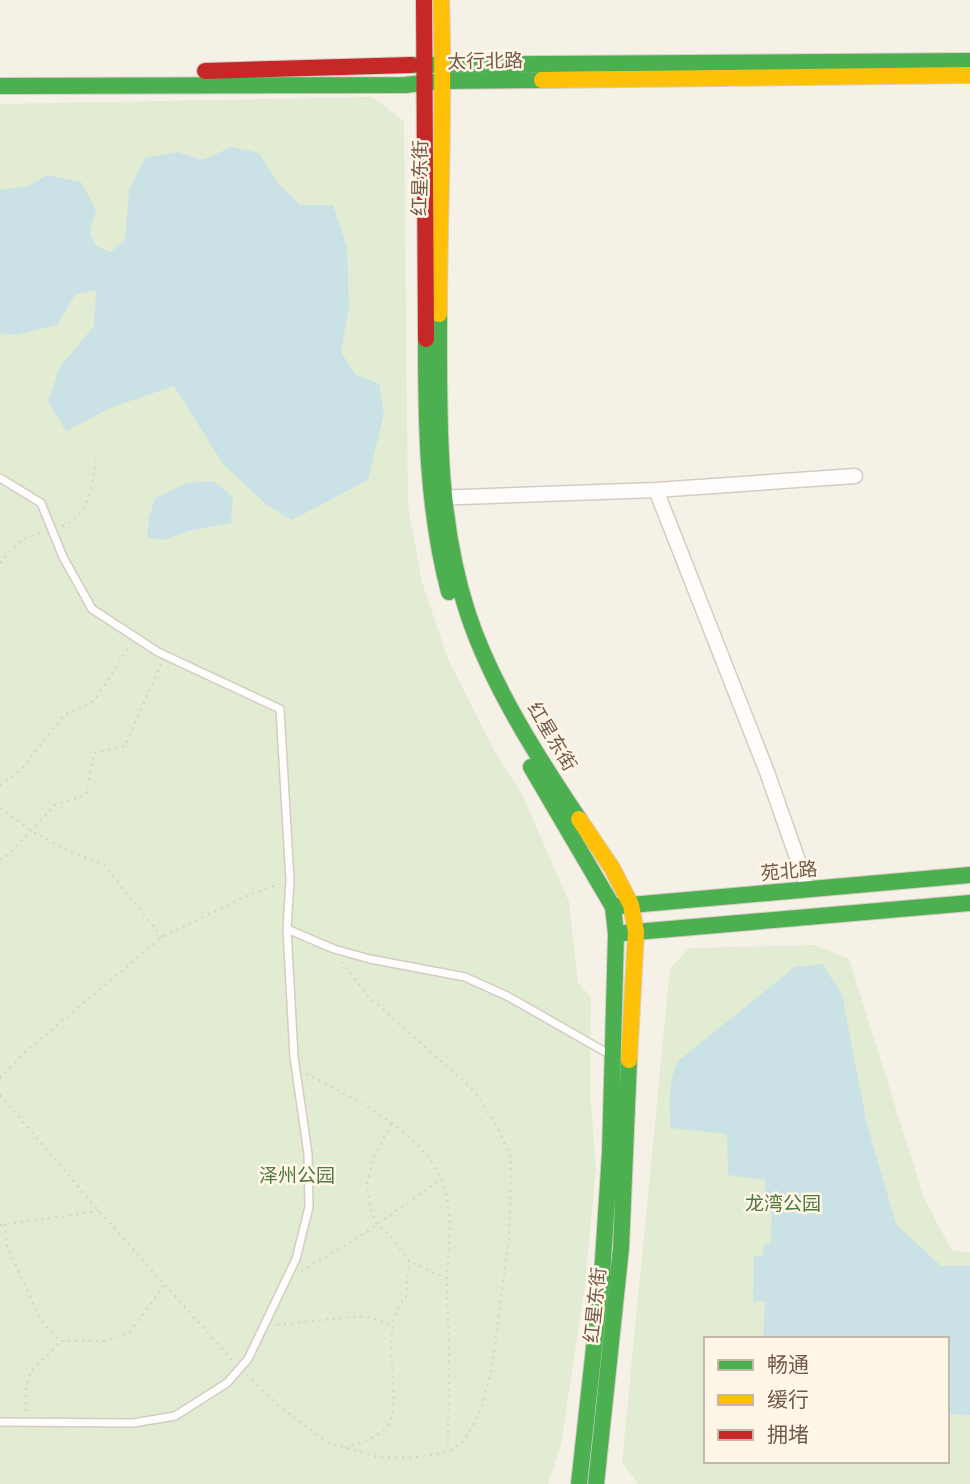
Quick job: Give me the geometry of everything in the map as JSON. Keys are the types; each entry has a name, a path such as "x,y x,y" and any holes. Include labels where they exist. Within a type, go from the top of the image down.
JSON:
{"main road":[{"name":"红星东街","path":"424,0 426,65 434,82"},
{"name":"红星东街","path":"441,0 443,64 434,82 426,428 436,498 438,558 455,614 484,686 613,907 616,934 602,1275 579,1484"},
{"name":"太行北路","path":"0,75 443,64 970,61"},
{"name":"太行北路","path":"0,86 970,75"},
{"name":"红星东街","path":"436,498 468,615 497,684 565,798 612,868 631,905 636,932 621,1248 596,1484"},
{"name":"苑北路","path":"613,907 970,875"},
{"path":"616,934 970,903"}],"street":[{"path":"436,498 656,490 855,476"},
{"path":"656,490 767,772 808,889"}],"lane":[{"path":"0,478 41,503 63,557 92,609 165,655 280,709 290,880 287,929 295,1069 308,1154 309,1207 296,1259 248,1359 227,1383 174,1416 133,1423 0,1422"},
{"path":"287,929 334,950 465,976 509,996 613,1056"}],"path":[{"path":"0,785 21,770 64,715 95,700 135,637"},
{"path":"0,860 9,854 55,805 86,795 94,753 125,746 165,655"},
{"path":"0,808 30,830 68,851 103,863 162,937"},
{"path":"0,1079 25,1052 162,937 251,894 290,880"},
{"path":"0,1095 164,1284 240,1368 279,1406 328,1443 378,1457 399,1458 449,1452 465,1440 482,1406 492,1367 509,1237 511,1158 498,1128 474,1091 367,995 334,950"},
{"path":"295,1069 339,1091 391,1123 422,1150 440,1180 450,1228 447,1279 449,1452"},
{"path":"391,1123 374,1157 367,1184 370,1208 377,1224 390,1235 409,1261 447,1279"},
{"path":"286,1280 359,1237 440,1180"},
{"path":"0,1225 99,1211"},
{"path":"5,1224 7,1246 40,1319 60,1341 103,1341 130,1332 164,1284"},
{"path":"345,1448 372,1437 387,1427 393,1412 393,1326 396,1306 406,1297 409,1261"},
{"path":"264,1326 370,1317 393,1326"},
{"path":"25,1423 26,1387 33,1368 50,1355 60,1341"}],"green space":[{"name":"泽州公园","path":"372,97 404,121 408,506 422,582 448,659 495,752 523,796 569,902 578,983 591,997 590,1092 596,1169 585,1285 561,1445 548,1484 0,1484 0,104"},
{"name":"龙湾公园","path":"814,945 849,959 924,1198 952,1251 970,1252 970,1484 638,1484 622,1462 670,969 689,948"}],"water":[{"path":"231,147 259,153 278,183 300,205 333,205 347,247 349,308 341,352 355,374 379,384 384,413 368,480 292,520 267,505 223,464 174,386 112,407 66,431 48,401 60,367 94,326 96,290 75,295 57,325 15,335 0,333 0,190 29,186 46,175 81,182 96,210 90,233 96,246 111,252 125,240 129,191 145,158 178,152 203,160"},
{"path":"213,481 233,497 231,523 192,530 163,540 147,538 155,498 187,483"},
{"path":"822,964 842,994 866,1120 896,1224 941,1266 970,1266 970,1415 949,1414 949,1337 763,1337 765,1301 753,1302 754,1257 763,1255 764,1244 771,1243 772,1197 765,1195 765,1180 728,1175 727,1134 671,1128 670,1094 678,1061 795,967"}],"traffic: fast":[{"path":"411,65 970,61"},
{"path":"0,86 405,85 442,81 542,80"},
{"path":"439,314 440,428 445,503 450,540 468,614 502,694 579,819"},
{"path":"426,339 427,435 432,498 449,592"},
{"path":"531,767 613,907 616,934 610,1153 602,1275 579,1484"},
{"path":"619,906 970,875"},
{"path":"624,933 970,903"},
{"path":"596,1484 621,1248 629,1060"}],"traffic: slow":[{"path":"439,314 441,0"},
{"path":"542,80 970,75"},
{"path":"579,819 612,868 631,905 636,932 629,1060"}],"traffic: jam":[{"path":"424,0 426,339"},
{"path":"205,71 411,65"}]}
